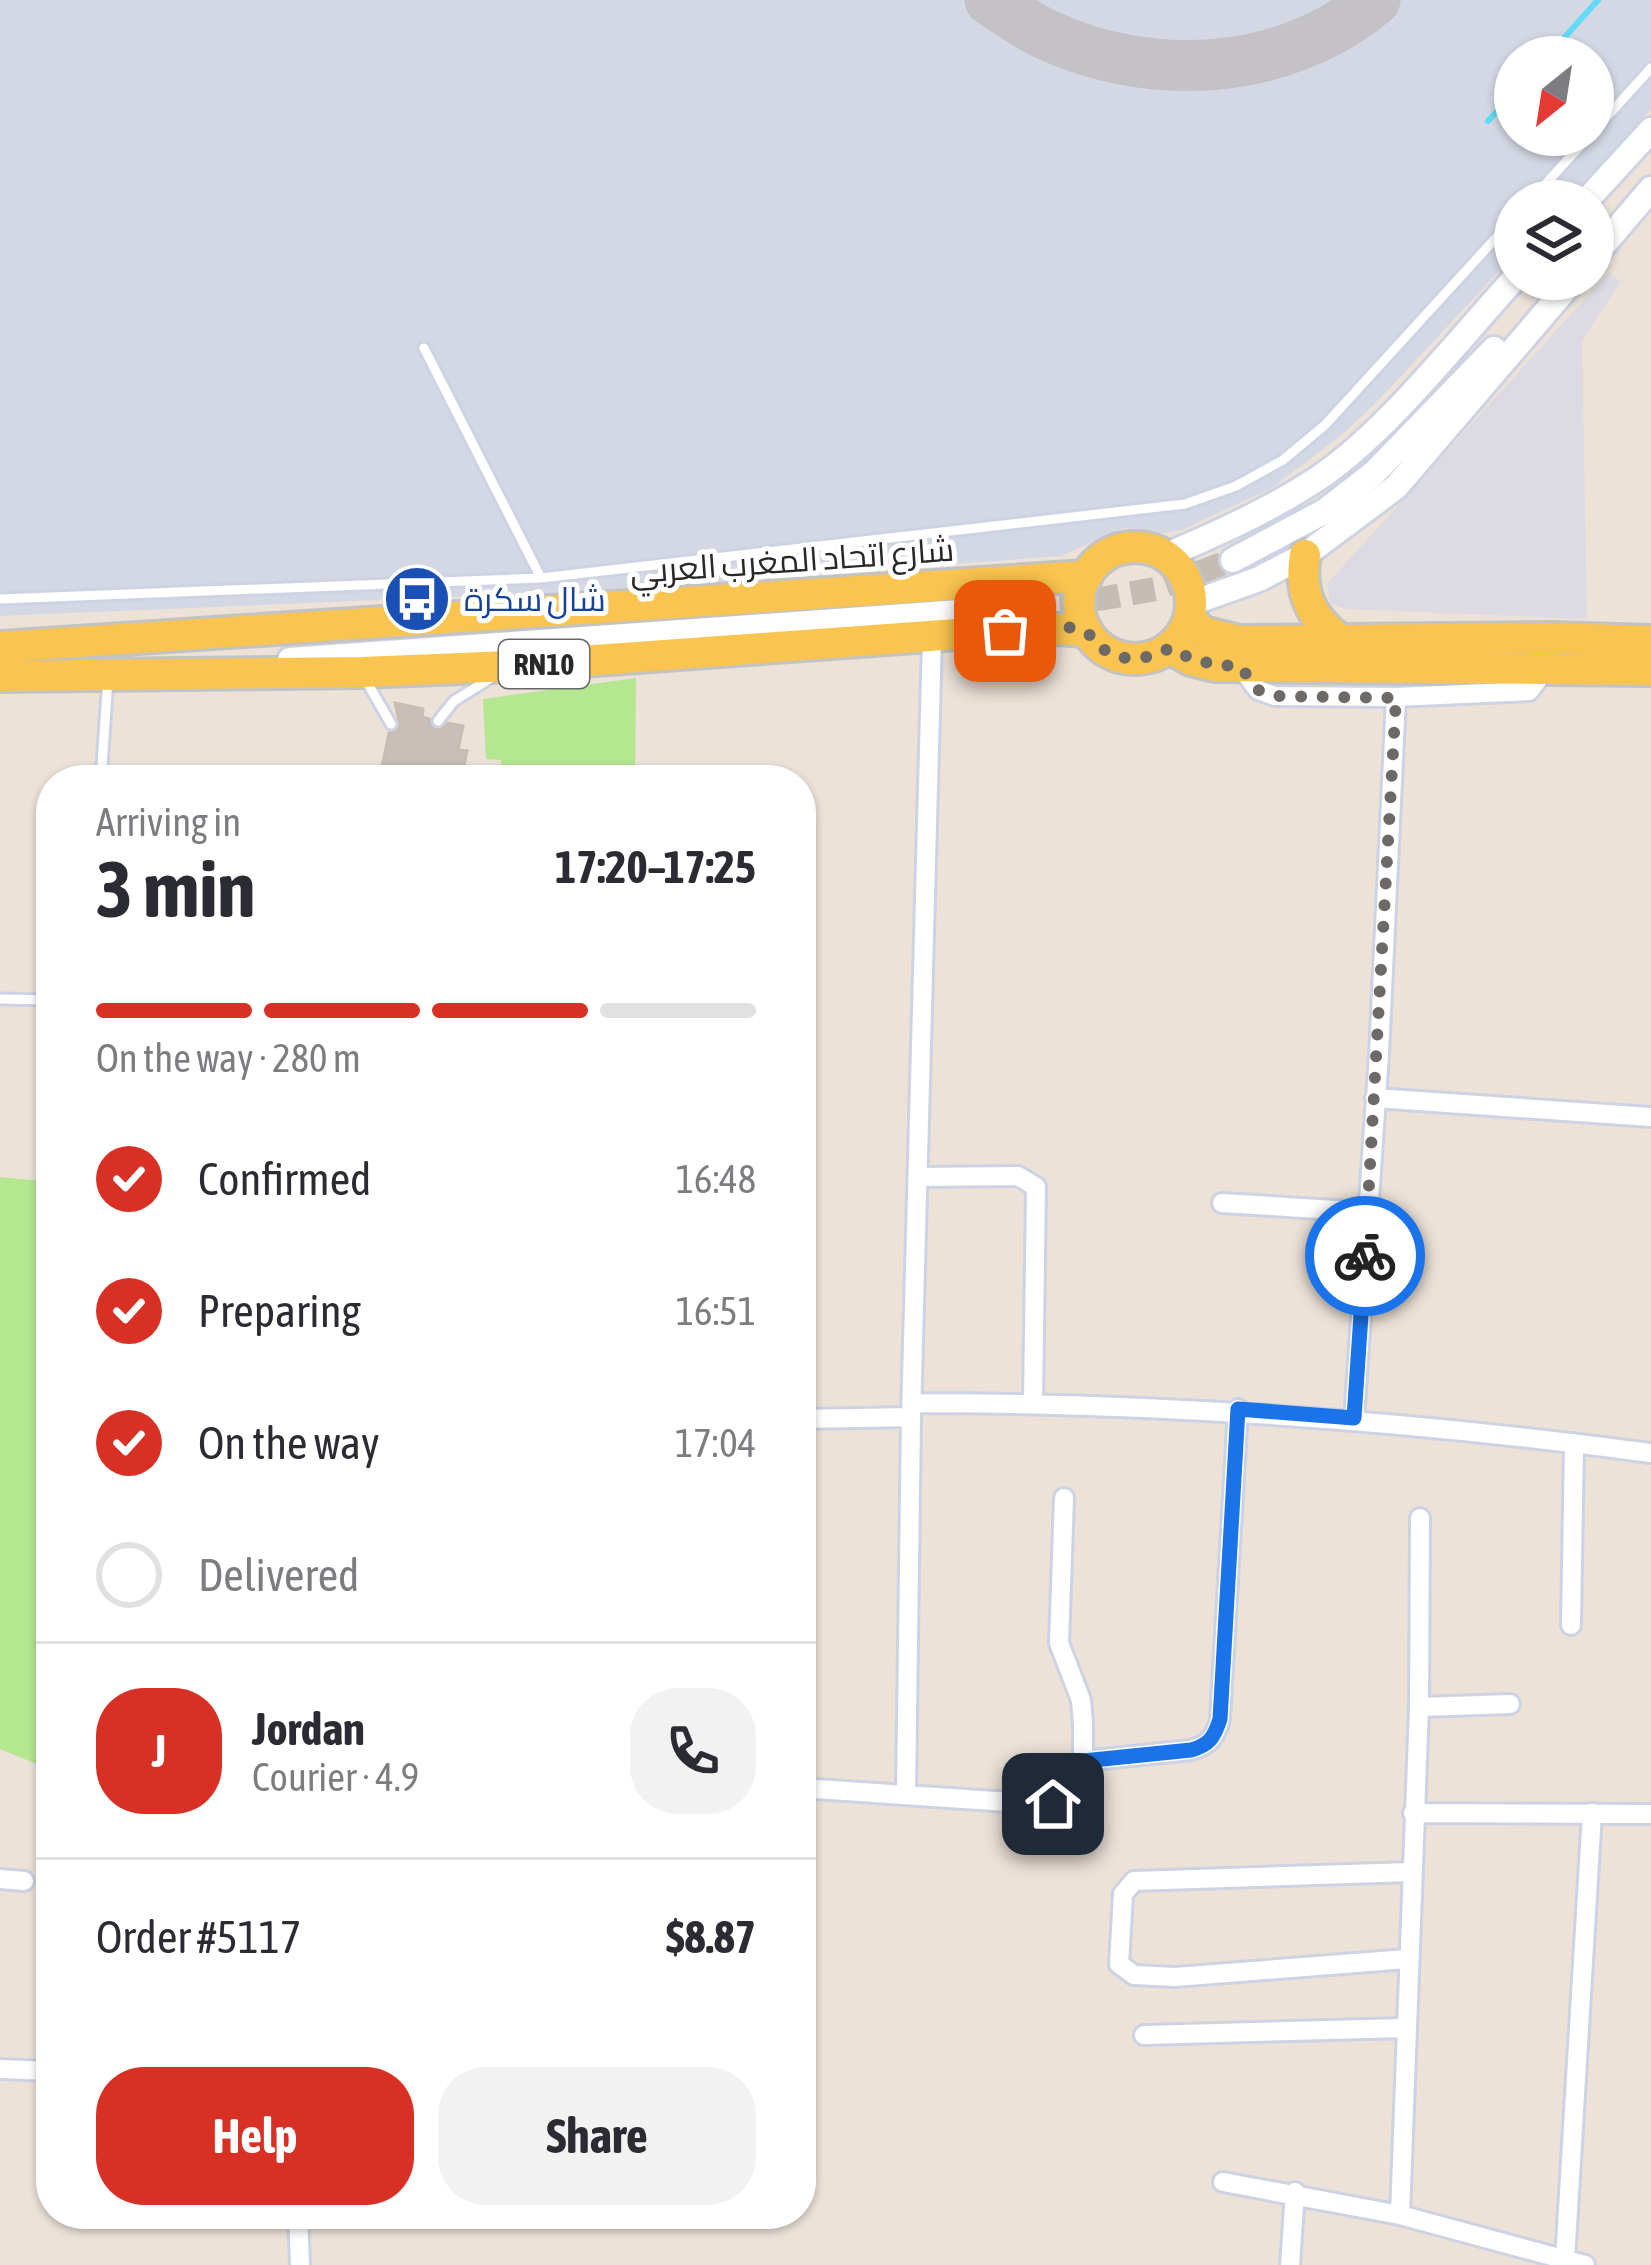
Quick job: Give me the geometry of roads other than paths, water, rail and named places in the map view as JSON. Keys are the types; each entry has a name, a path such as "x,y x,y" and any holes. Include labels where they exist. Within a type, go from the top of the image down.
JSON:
{"main road":[{"name":"RN10","path":"1087,576 1108,555 1122,550 1136,548 1165,556"},
{"path":"1305,555 1304,593 1322,626 1338,638"},
{"path":"1165,556 1184,576 1191,611 1203,632 1220,639 1651,641"},
{"path":"1087,576 1080,598 1087,631"},
{"name":"شارع اتحاد المغرب العربي","path":"0,646 1087,576"},
{"path":"1170,648 1191,611"},
{"name":"RN10","path":"0,676 512,666 1041,628 1087,631 1110,653 1125,658 1140,659 1170,648 1215,666 1651,670"}],"street":[{"path":"1605,180 1651,130"},
{"path":"1614,223 1651,185"},
{"path":"1614,230 1651,185"},
{"path":"1165,556 1239,524 1317,479 1367,438 1495,300"},
{"path":"1233,560 1325,511 1374,472 1540,300"},
{"path":"1191,611 1305,555 1396,488 1556,300"},
{"path":"108,674 988,610"},
{"path":"906,1794 932,638"},
{"path":"1240,666 1258,690 1275,696 1396,698 1529,691 1546,668"},
{"path":"1354,1418 1396,698"},
{"path":"1375,1098 1651,1117"},
{"path":"919,1177 1018,1176 1036,1187 1033,1403"},
{"path":"1222,1202 1367,1212"},
{"path":"816,1418 1033,1403 1238,1409 1651,1453"},
{"path":"1083,1761 1191,1750 1206,1746 1215,1736 1220,1719 1238,1409"},
{"path":"1571,1625 1574,1443"},
{"path":"816,1790 1064,1803 1071,1798 1083,1761 1081,1700 1059,1643 1064,1498"},
{"path":"1400,2215 1419,1707 1420,1518"},
{"path":"1419,1707 1510,1705"},
{"path":"1413,1813 1651,1814"},
{"path":"1555,2261 1592,1813"},
{"path":"1407,1959 1175,1977 1134,1975 1119,1964 1123,1894 1133,1881 1411,1872"},
{"path":"0,1879 24,1881"},
{"path":"1144,2035 1405,2028"},
{"path":"0,2069 36,2070"},
{"path":"1223,2182 1400,2215 1555,2261 1585,2265"},
{"path":"1290,2265 1295,2192"},
{"path":"299,2229 300,2265"}],"lane":[{"path":"1614,109 1651,68"},
{"path":"1548,180 1571,156"},
{"path":"0,599 541,578 1185,504 1236,486 1283,460 1325,425 1494,240"},
{"path":"424,349 541,578"},
{"path":"102,765 109,642"},
{"path":"438,721 454,701 512,666"},
{"path":"362,672 391,724"},
{"path":"0,999 36,1000"}],"waterway":[{"path":"1566,36 1598,0"},
{"path":"1488,121 1494,115"}],"tunnel":[{"path":"988,610 1155,589 1233,560"}],"place":[{"name":"شال سكرة","path":"417,599"}]}
